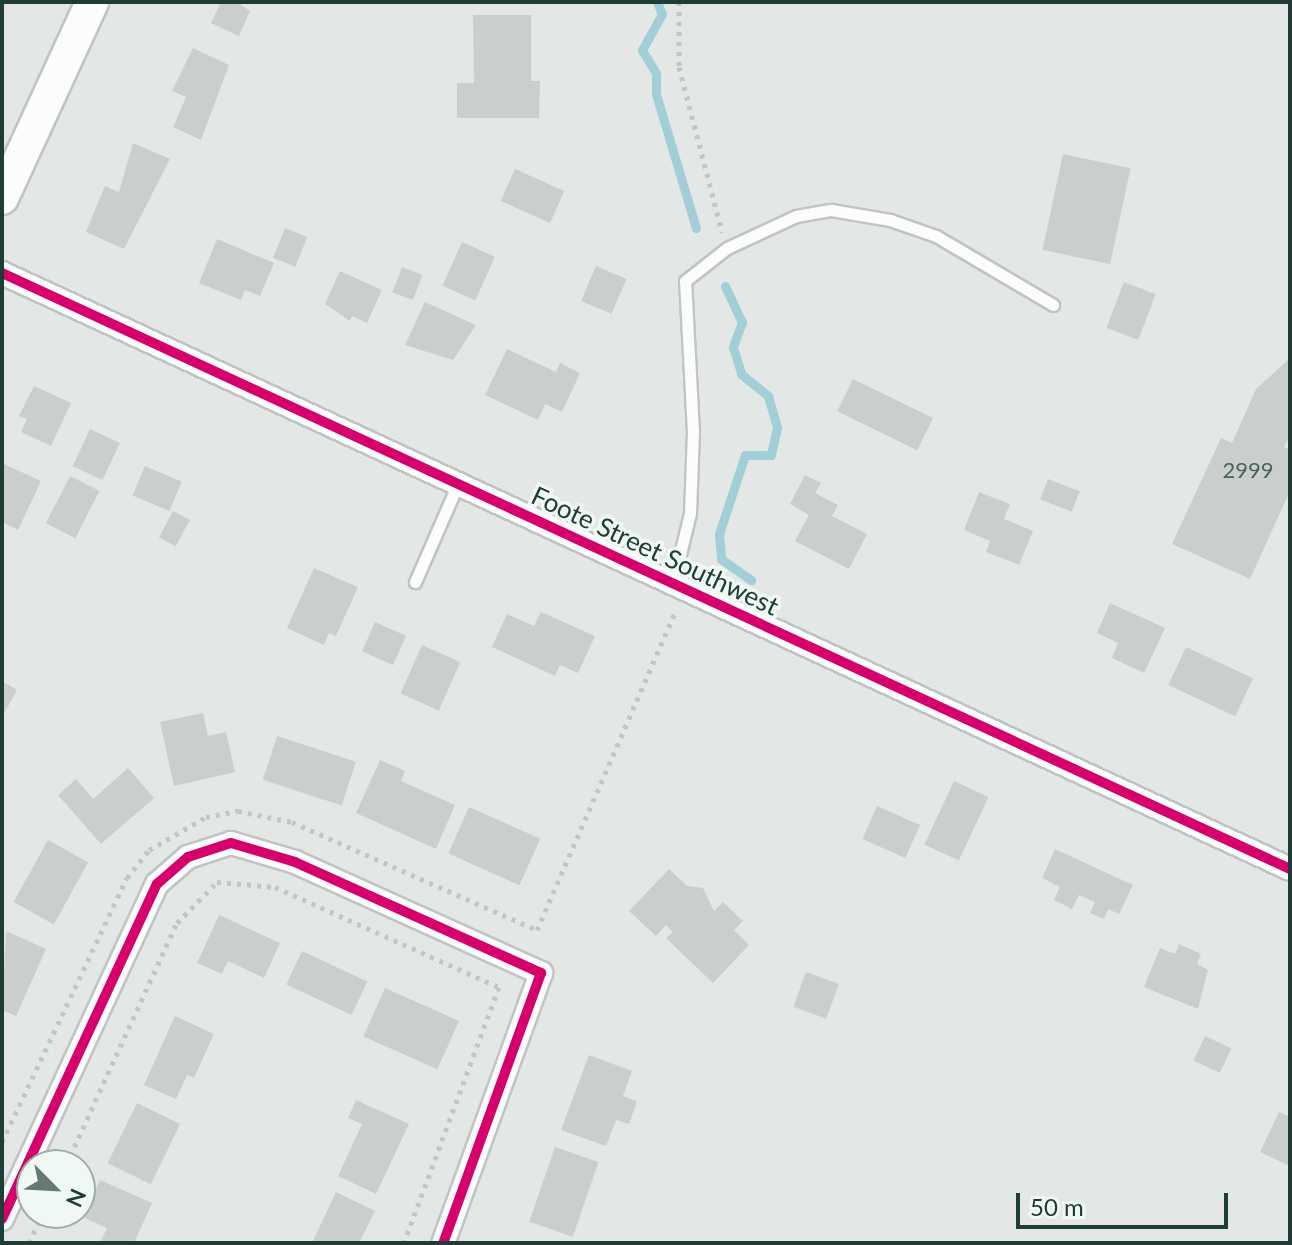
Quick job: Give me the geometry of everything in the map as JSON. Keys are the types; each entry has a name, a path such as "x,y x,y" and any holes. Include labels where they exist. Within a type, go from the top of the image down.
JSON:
{"street":[{"path":"2,198 92,2"},
{"name":"Foote Street Southwest","path":"2,273 1290,869"},
{"path":"2,1219 157,884 209,847 231,843 295,862 541,973 443,1243"}],"lane":[{"path":"673,583 690,513 693,432 685,281 727,248 796,216 831,210 890,220 936,236 1053,305"},
{"path":"415,582 457,486"}],"path":[{"path":"679,2 679,67 727,248"},
{"path":"73,1149 177,923 217,882 275,887 499,987 404,1243"}],"building":[{"path":"221,2 237,2 250,11 239,36 211,23"},
{"path":"473,15 531,15 531,81 540,81 539,118 457,118 457,83 474,83"},
{"path":"193,48 229,65 201,140 173,127 186,97 172,91"},
{"path":"133,143 170,159 124,249 86,232 105,186 119,192"},
{"path":"1063,154 1130,168 1110,264 1043,250"},
{"path":"515,169 564,191 550,223 501,201"},
{"path":"285,228 307,237 295,267 273,258"},
{"path":"217,239 274,263 260,296 245,290 241,300 199,283"},
{"path":"462,242 495,257 475,300 442,286"},
{"path":"596,266 626,279 612,314 581,301"},
{"path":"402,267 423,275 413,300 392,292"},
{"path":"340,271 382,290 367,323 352,316 350,321 325,304"},
{"path":"1124,282 1156,294 1138,340 1106,328"},
{"path":"425,302 476,325 453,360 405,345"},
{"path":"507,349 556,372 560,363 580,373 562,412 545,404 538,420 485,395"},
{"path":"1290,358 1290,435 1284,447 1290,449 1290,491 1250,579 1172,544 1221,438 1232,443 1256,389"},
{"path":"853,379 933,418 917,450 837,411"},
{"path":"34,386 71,403 51,446 21,432 27,419 19,416"},
{"path":"90,429 120,443 103,480 73,466"},
{"path":"4,464 41,481 18,530 2,522"},
{"path":"145,466 182,482 169,511 132,495"},
{"path":"805,475 821,483 815,493 838,505 832,516 867,534 849,569 795,541 809,515 790,504"},
{"path":"70,476 99,491 75,538 46,523"},
{"path":"1048,479 1080,491 1072,512 1040,500"},
{"path":"979,492 1010,504 1004,519 1033,531 1019,565 986,552 990,541 964,530"},
{"path":"173,511 190,520 176,546 159,537"},
{"path":"314,568 358,587 336,636 329,633 324,645 287,628"},
{"path":"1110,603 1165,628 1144,673 1112,658 1118,643 1097,633"},
{"path":"541,612 595,636 578,673 560,665 555,676 492,647 507,614 534,626"},
{"path":"375,622 406,636 393,665 362,651"},
{"path":"422,645 460,662 439,711 400,693"},
{"path":"1186,647 1253,678 1235,716 1168,685"},
{"path":"2,681 17,690 2,717"},
{"path":"203,713 208,736 226,732 235,772 174,786 160,722"},
{"path":"277,736 356,762 342,805 263,780"},
{"path":"380,760 405,771 401,781 455,805 436,849 356,813"},
{"path":"128,768 154,798 101,844 58,795 76,779 93,799"},
{"path":"954,781 988,797 959,861 924,844"},
{"path":"877,806 920,825 905,858 862,839"},
{"path":"469,807 540,839 520,885 448,854"},
{"path":"48,840 88,862 54,924 14,902"},
{"path":"1055,849 1133,885 1119,914 1108,909 1104,919 1090,913 1095,902 1079,895 1072,909 1054,900 1060,887 1042,878"},
{"path":"669,869 687,886 703,888 714,911 723,902 743,921 734,930 749,945 713,983 666,938 673,932 666,925 656,936 629,911"},
{"path":"219,915 280,943 264,978 228,961 222,974 197,963"},
{"path":"6,931 46,949 16,1016 2,1010"},
{"path":"1179,944 1201,954 1197,964 1208,970 1198,1009 1144,987 1160,948 1175,954"},
{"path":"302,951 367,981 352,1015 286,985"},
{"path":"806,972 839,984 826,1019 793,1007"},
{"path":"385,988 459,1021 437,1069 363,1036"},
{"path":"175,1016 214,1034 194,1078 187,1075 176,1099 144,1085"},
{"path":"1205,1036 1231,1048 1220,1073 1194,1060"},
{"path":"589,1055 632,1071 623,1096 637,1101 629,1124 616,1120 606,1146 561,1130"},
{"path":"356,1100 409,1124 376,1194 338,1176 362,1124 348,1118"},
{"path":"137,1103 180,1124 151,1184 108,1163"},
{"path":"1279,1112 1290,1117 1290,1166 1260,1152"},
{"path":"555,1147 598,1162 573,1237 529,1222"},
{"path":"100,1180 152,1203 134,1243 100,1243 107,1228 96,1223 96,1189"},
{"path":"336,1192 375,1211 359,1243 312,1243"}],"waterway":[{"path":"657,2 662,14 642,50 656,73 656,94 696,228"},
{"path":"725,286 742,322 733,347 741,374 768,396 777,428 771,455 745,455 719,534 721,559 751,580"}],"cycle path":[{"path":"2,273 1290,869"},
{"path":"2,1219 157,884 188,857 231,843 295,862 541,973 443,1243"}]}
